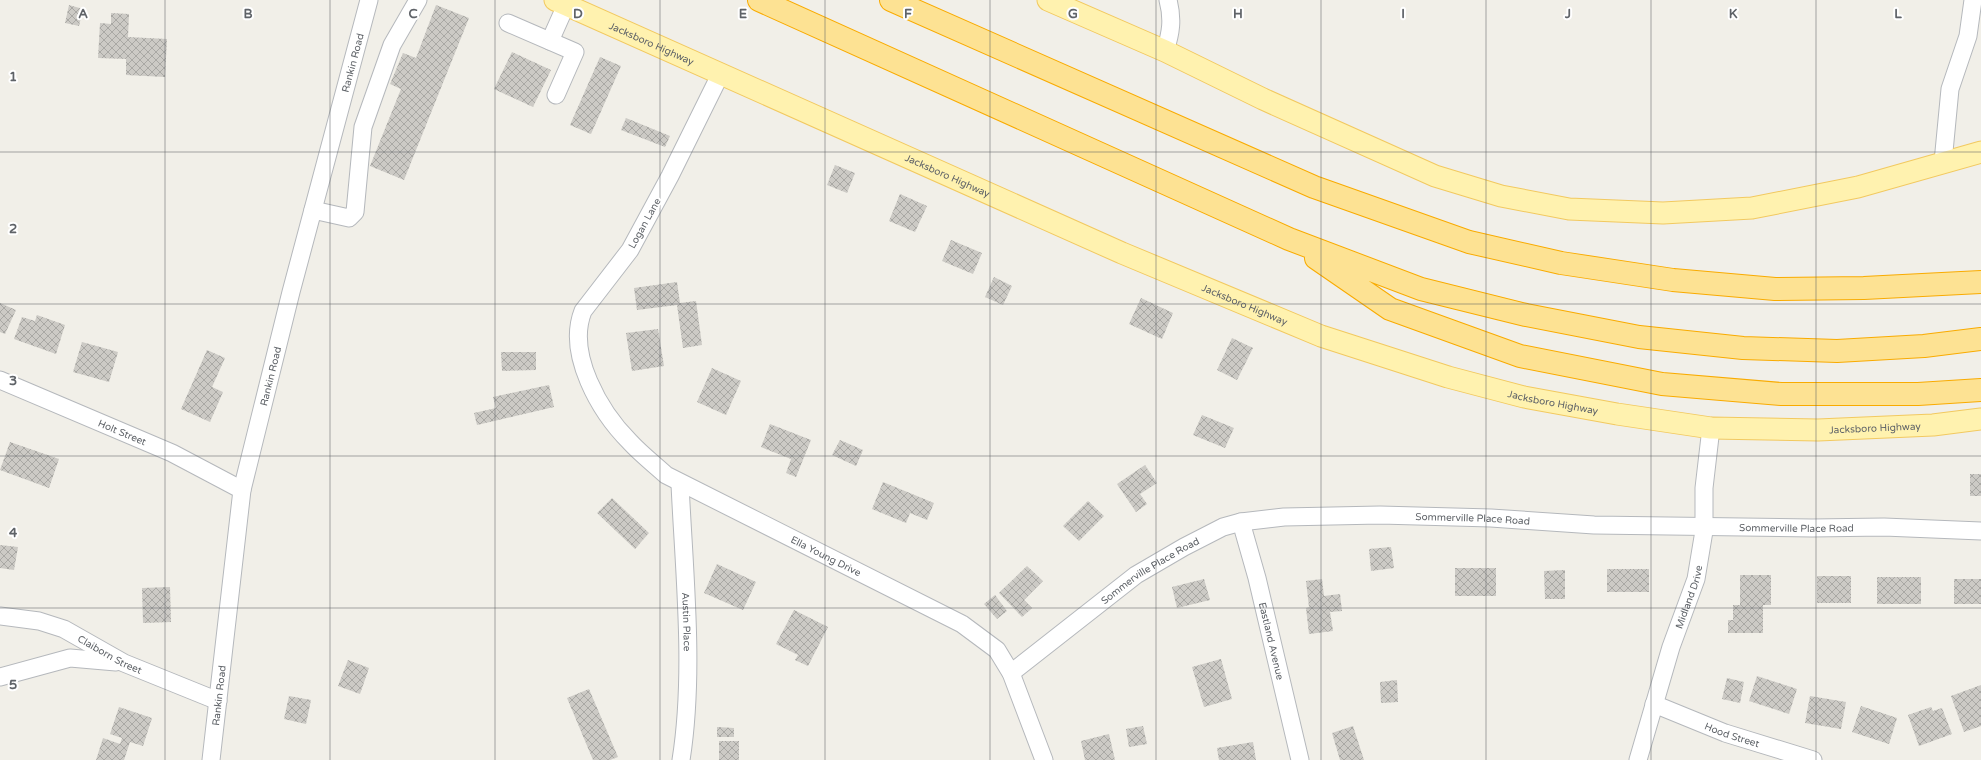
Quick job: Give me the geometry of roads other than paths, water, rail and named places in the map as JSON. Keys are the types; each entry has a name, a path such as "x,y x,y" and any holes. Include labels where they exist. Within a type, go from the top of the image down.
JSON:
{"highway":[{"path":"759,0 1289,239 1421,289 1526,315 1639,337 1743,348 1837,351 1924,346 1981,339"},
{"path":"891,0 1314,187 1469,242 1561,263 1673,280 1775,289 1864,288 1981,282"},
{"path":"1289,239 1390,309 1520,356 1662,384 1781,394 1918,394 1981,390"}],"main road":[{"path":"1048,0 1165,51 1263,99 1435,176 1501,196 1569,209 1663,213 1752,208 1858,187 1981,152"},
{"name":"Jacksboro Highway","path":"560,2 720,75 1122,253 1321,336 1448,377 1524,397 1617,414 1711,428 1818,430 1933,425 1981,419"}],"street":[{"name":"Rankin Road","path":"211,760 233,556 242,490 291,292 369,0"},
{"path":"313,210 349,218 355,212 363,127 392,45 418,0"},
{"path":"1165,51 1171,32 1171,16 1168,0"},
{"path":"1943,162 1950,89 1974,36 1973,0"},
{"path":"550,41 560,2"},
{"path":"508,23 575,52 556,95"},
{"name":"Logan Lane","path":"584,368 579,342 579,323 583,311 630,250 670,176 720,75"},
{"name":"Ella Young Drive","path":"584,368 605,411 629,442 666,475 680,484 760,521 829,558 962,624 997,650 1011,674 1044,760"},
{"name":"Holt Street","path":"0,380 172,453 242,490"},
{"name":"Midland Drive","path":"1638,760 1672,647 1696,579 1703,526 1704,488 1711,428"},
{"name":"Austin Place","path":"680,484 688,687 686,724 681,760"},
{"name":"Sommerville Place Road","path":"1011,674 1136,575 1222,527 1241,522 1284,517 1380,515 1491,518 1594,525 1812,528 1884,527 1981,531"},
{"name":"Eastland Avenue","path":"1241,522 1257,578 1300,760"},
{"name":"Claiborn Street","path":"0,616 39,621 64,629 124,663 218,701"},
{"path":"0,677 70,658 124,663"},
{"name":"Hood Street","path":"1654,704 1724,733 1813,760"}]}
